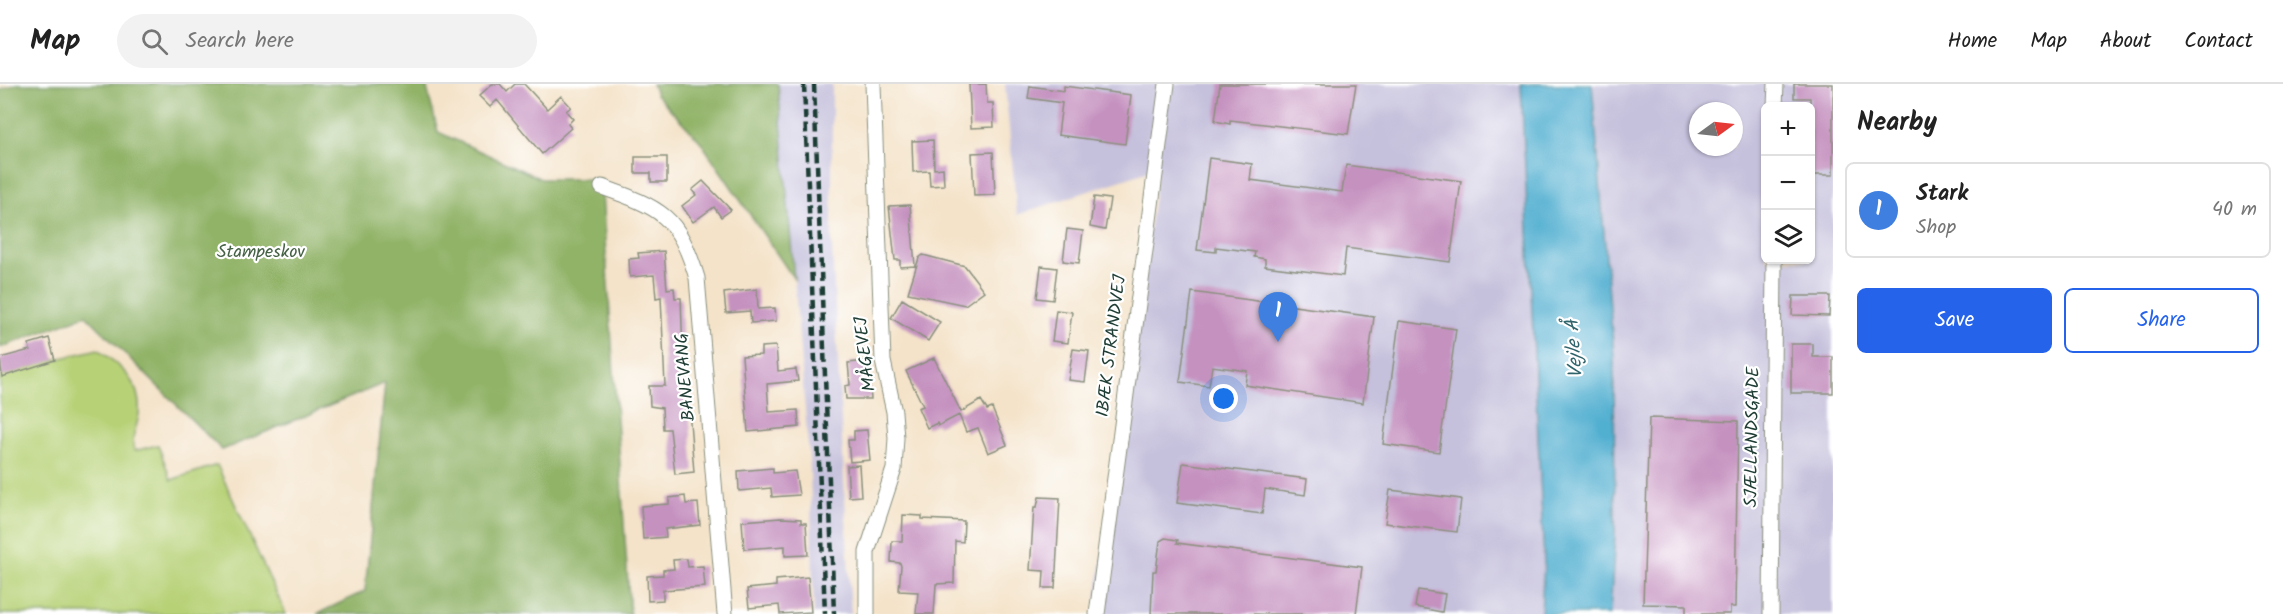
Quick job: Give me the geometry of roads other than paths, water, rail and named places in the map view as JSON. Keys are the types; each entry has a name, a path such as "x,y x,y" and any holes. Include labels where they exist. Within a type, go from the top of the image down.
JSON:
{"street":[{"name":"MÅGEVEJ","path":"867,614 867,552 894,469 896,438 894,412 883,361 873,84"},
{"name":"IBÆK STRANDVEJ","path":"1097,614 1167,84"},
{"path":"1775,102 1776,84"},
{"name":"BANEVANG","path":"602,187 646,203 669,218 687,244 697,278 725,614"},
{"name":"SJÆLLANDSGADE","path":"1771,614 1774,264"}],"water":[{"name":"Vejle Å","path":"1521,84 1592,84 1614,357 1615,534 1610,614 1541,614 1544,562"}],"railway":[{"path":"804,84 825,614"},
{"path":"814,84 834,614"}],"place":[{"name":"Stark","path":"1278,342"}],"park label":[{"name":"Stampeskov","path":"261,252"}]}
